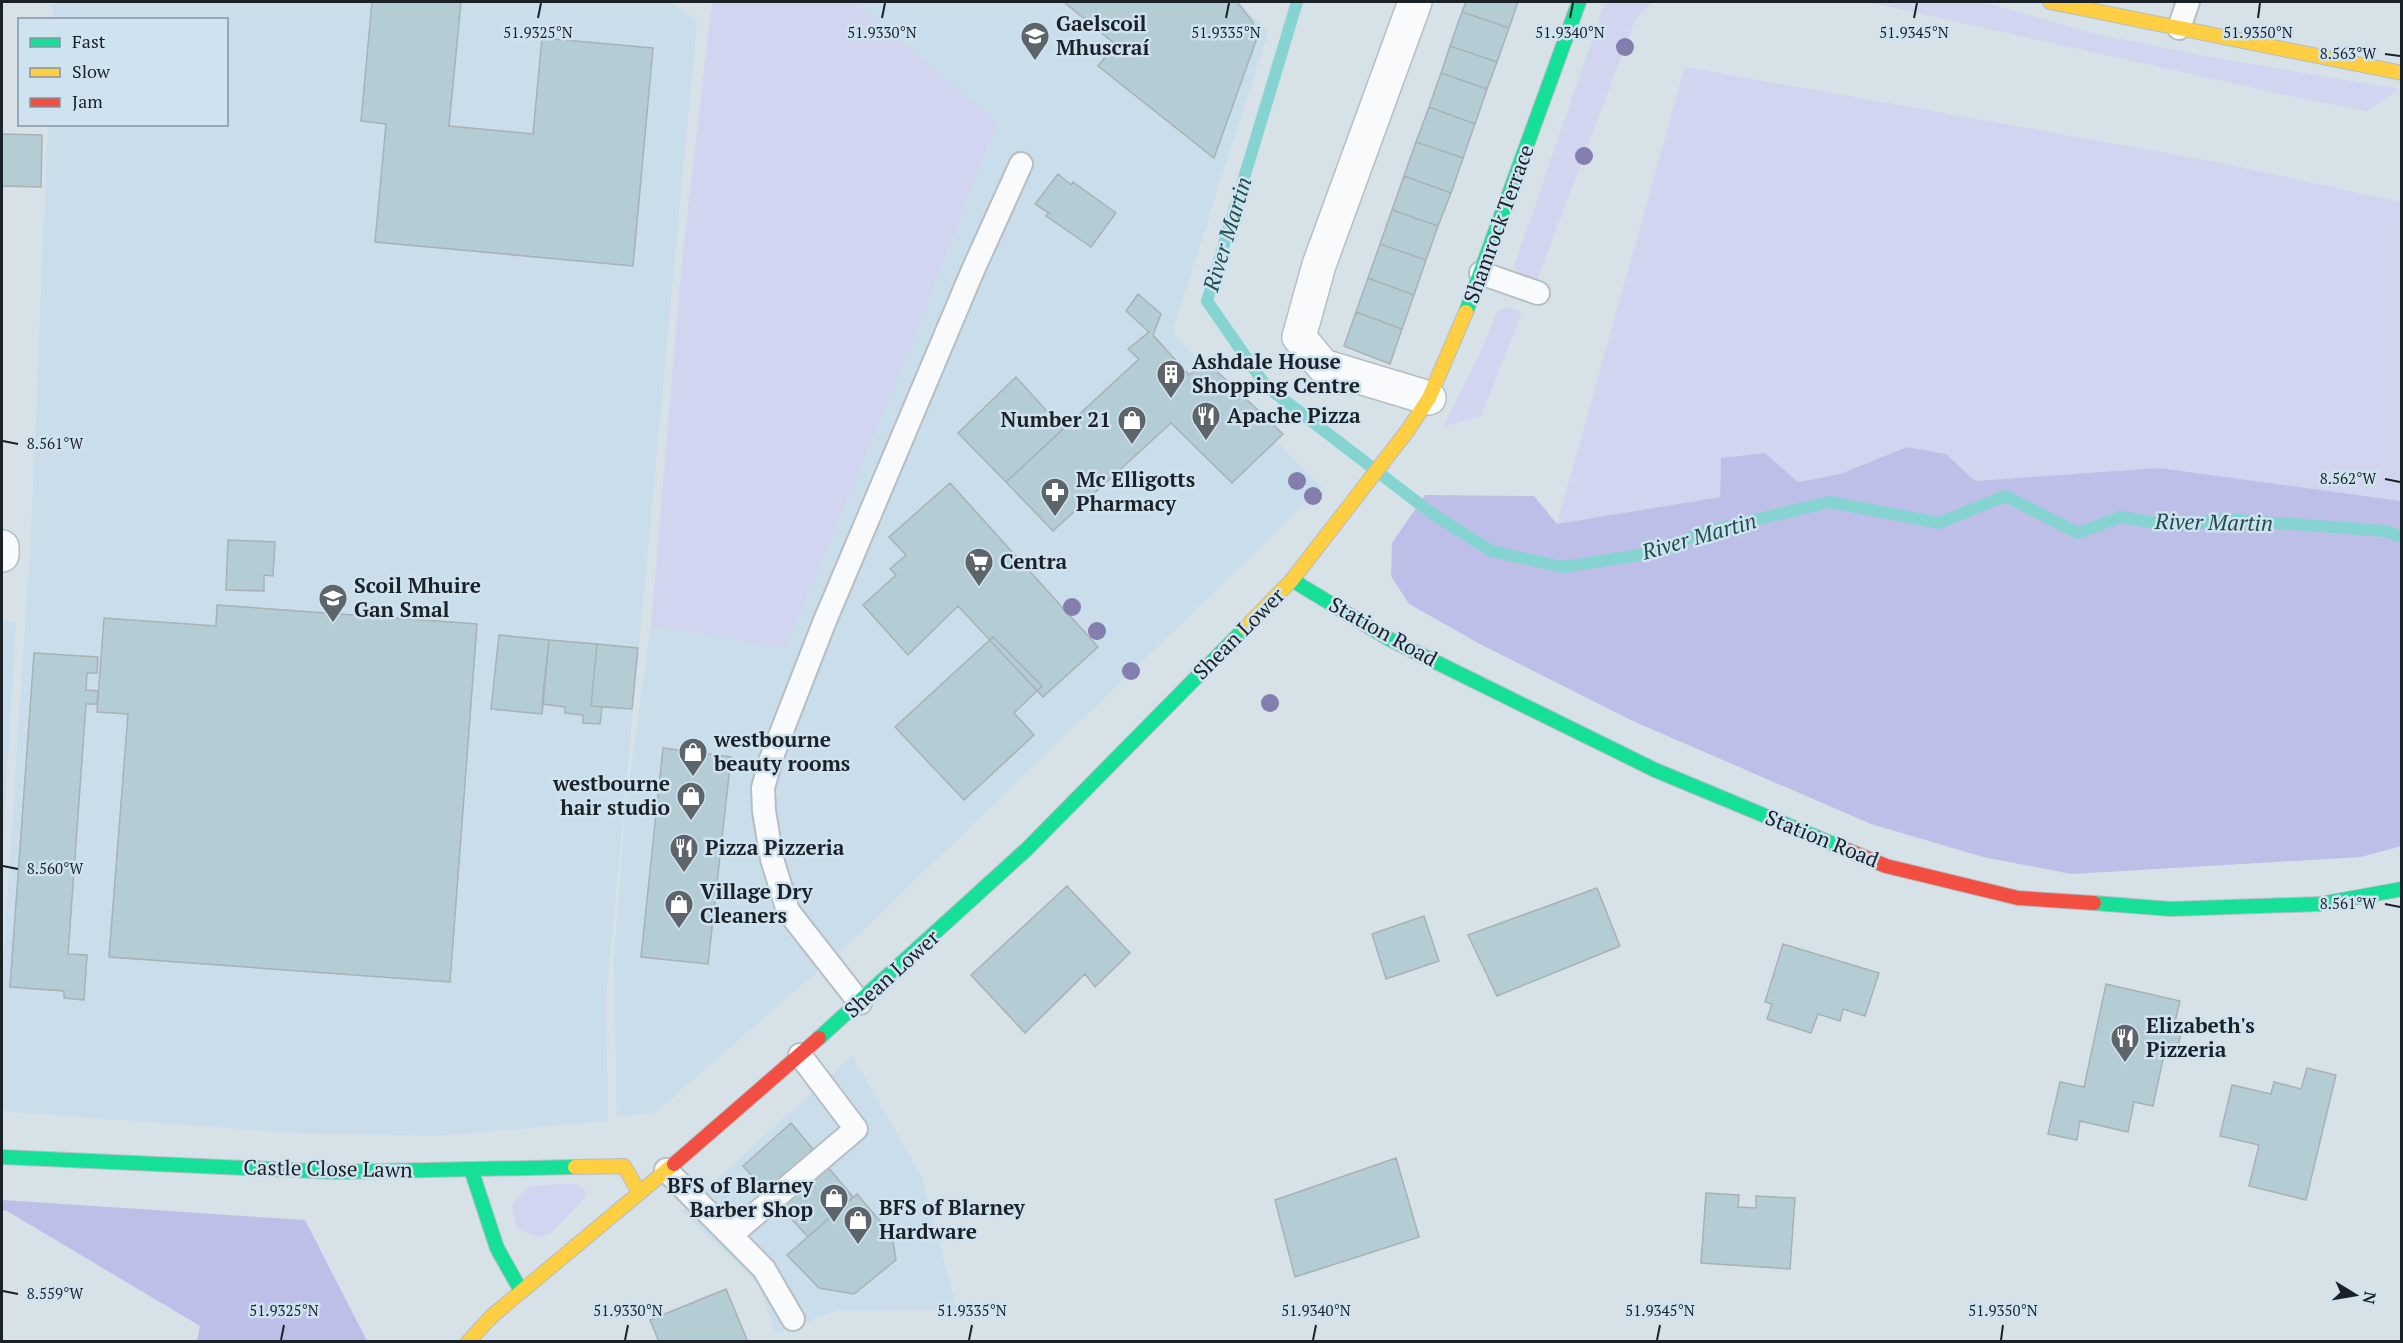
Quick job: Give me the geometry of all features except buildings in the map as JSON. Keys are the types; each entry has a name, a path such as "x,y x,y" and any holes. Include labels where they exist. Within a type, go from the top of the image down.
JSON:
{"street":[{"path":"1415,2 1319,265 1299,337 1323,366 1429,398"},
{"name":"Shamrock Terrace","path":"1292,580 1429,398 1461,326 1579,2"},
{"path":"2050,2 2402,73"},
{"path":"2,547 2,555"},
{"name":"Shean Lower","path":"468,1341 492,1316 860,1003 1027,849 1292,580"},
{"name":"Station Road","path":"1292,580 1389,639 1655,770 1886,866 2018,898 2171,909 2320,904 2402,889"},
{"name":"Castle Close Lawn","path":"2,1157 336,1172 624,1166 639,1192"},
{"path":"471,1169 480,1203 508,1272 521,1291"}],"lane":[{"path":"2179,28 2188,2"},
{"path":"860,1003 788,911 772,860 764,811 763,788 778,738 824,623 1021,164"},
{"path":"1481,273 1538,293"},
{"path":"2,555 2,561"},
{"path":"731,1235 856,1129 800,1055"},
{"path":"666,1170 764,1269 794,1319"}],"shaded area":[{"name":"Scoil Mhuire Gan Smal","path":"53,2 670,2 697,20 606,1000 608,1121 436,1136 293,1133 2,1111 2,980 31,536 48,126 228,126 228,18 52,18"},
{"path":"712,2 852,2 998,122 912,344 786,648 651,625 682,260"},
{"path":"852,2 1239,2 1268,32 1172,332 1322,488 849,944 656,1112 617,1117 614,959 626,805 651,625 786,648 912,344 998,123"},
{"path":"1605,2 1652,2 1635,20 1537,280 1520,275 1514,267"},
{"path":"1868,2 1984,2 2099,35 2221,59 2399,89 2367,111 2280,94"},
{"path":"1685,67 2211,161 2401,202 2401,501 2159,468 1975,481 1946,454 1907,447 1840,474 1797,482 1765,453 1721,458 1720,497 1557,524"},
{"path":"1508,307 1522,312 1481,416 1443,427 1481,351 1498,310"},
{"path":"1907,447 1946,454 1975,481 2159,468 2401,501 2401,846 2361,857 2072,874 1983,857 1871,824 1635,722 1480,644 1409,604 1391,576 1392,543 1425,495 1534,496 1557,524 1720,497 1721,458 1765,453 1798,482 1840,474"},
{"path":"2,621 16,622 2,862"},
{"path":"852,1056 922,1177 957,1310 836,1311 776,1334 758,1284 682,1211"},
{"path":"576,1184 585,1190 586,1197 551,1233 539,1237 517,1229 512,1205 527,1187"},
{"path":"2,1200 305,1220 367,1341 197,1341 200,1326 2,1210"}],"waterway":[{"name":"River Martin","path":"1297,2 1207,301 1266,386 1430,512 1491,551 1563,567 1659,552 1700,533 1829,502 1939,523 2005,496 2078,533 2120,517 2177,526 2225,519 2385,531 2402,537"}],"traffic: fast":[{"path":"1466,312 1579,2"},
{"path":"1292,580 1389,639 1655,770 1845,849"},
{"path":"819,1038 1027,849 1245,628"},
{"path":"2094,903 2171,909 2320,904 2402,889"},
{"path":"2,1157 336,1172 575,1167"},
{"path":"471,1169 497,1248 521,1291"}],"traffic: slow":[{"path":"2050,2 2402,73"},
{"path":"1245,628 1292,580 1408,430 1429,398 1466,312"},
{"path":"468,1342 492,1316 674,1164"},
{"path":"575,1167 624,1166 639,1192"}],"traffic: jam":[{"path":"1845,849 1886,866 2018,898 2094,903"},
{"path":"674,1164 819,1038"}],"place":[{"name":"Gaelscoil Mhuscraí","path":"1035,62"},
{"name":"Ashdale House Shopping Centre","path":"1171,400"},
{"name":"Apache Pizza","path":"1206,442"},
{"name":"Number 21","path":"1132,446"},
{"name":"Mc Elligotts Pharmacy","path":"1055,518"},
{"name":"Centra","path":"979,588"},
{"name":"Scoil Mhuire Gan Smal","path":"333,624"},
{"name":"westbourne beauty rooms","path":"693,778"},
{"name":"westbourne hair studio","path":"691,822"},
{"name":"Pizza Pizzeria","path":"684,874"},
{"name":"Village Dry Cleaners","path":"679,930"},
{"name":"Elizabeth's Pizzeria","path":"2125,1064"},
{"name":"BFS of Blarney Barber Shop","path":"834,1224"},
{"name":"BFS of Blarney Hardware","path":"858,1246"}]}
